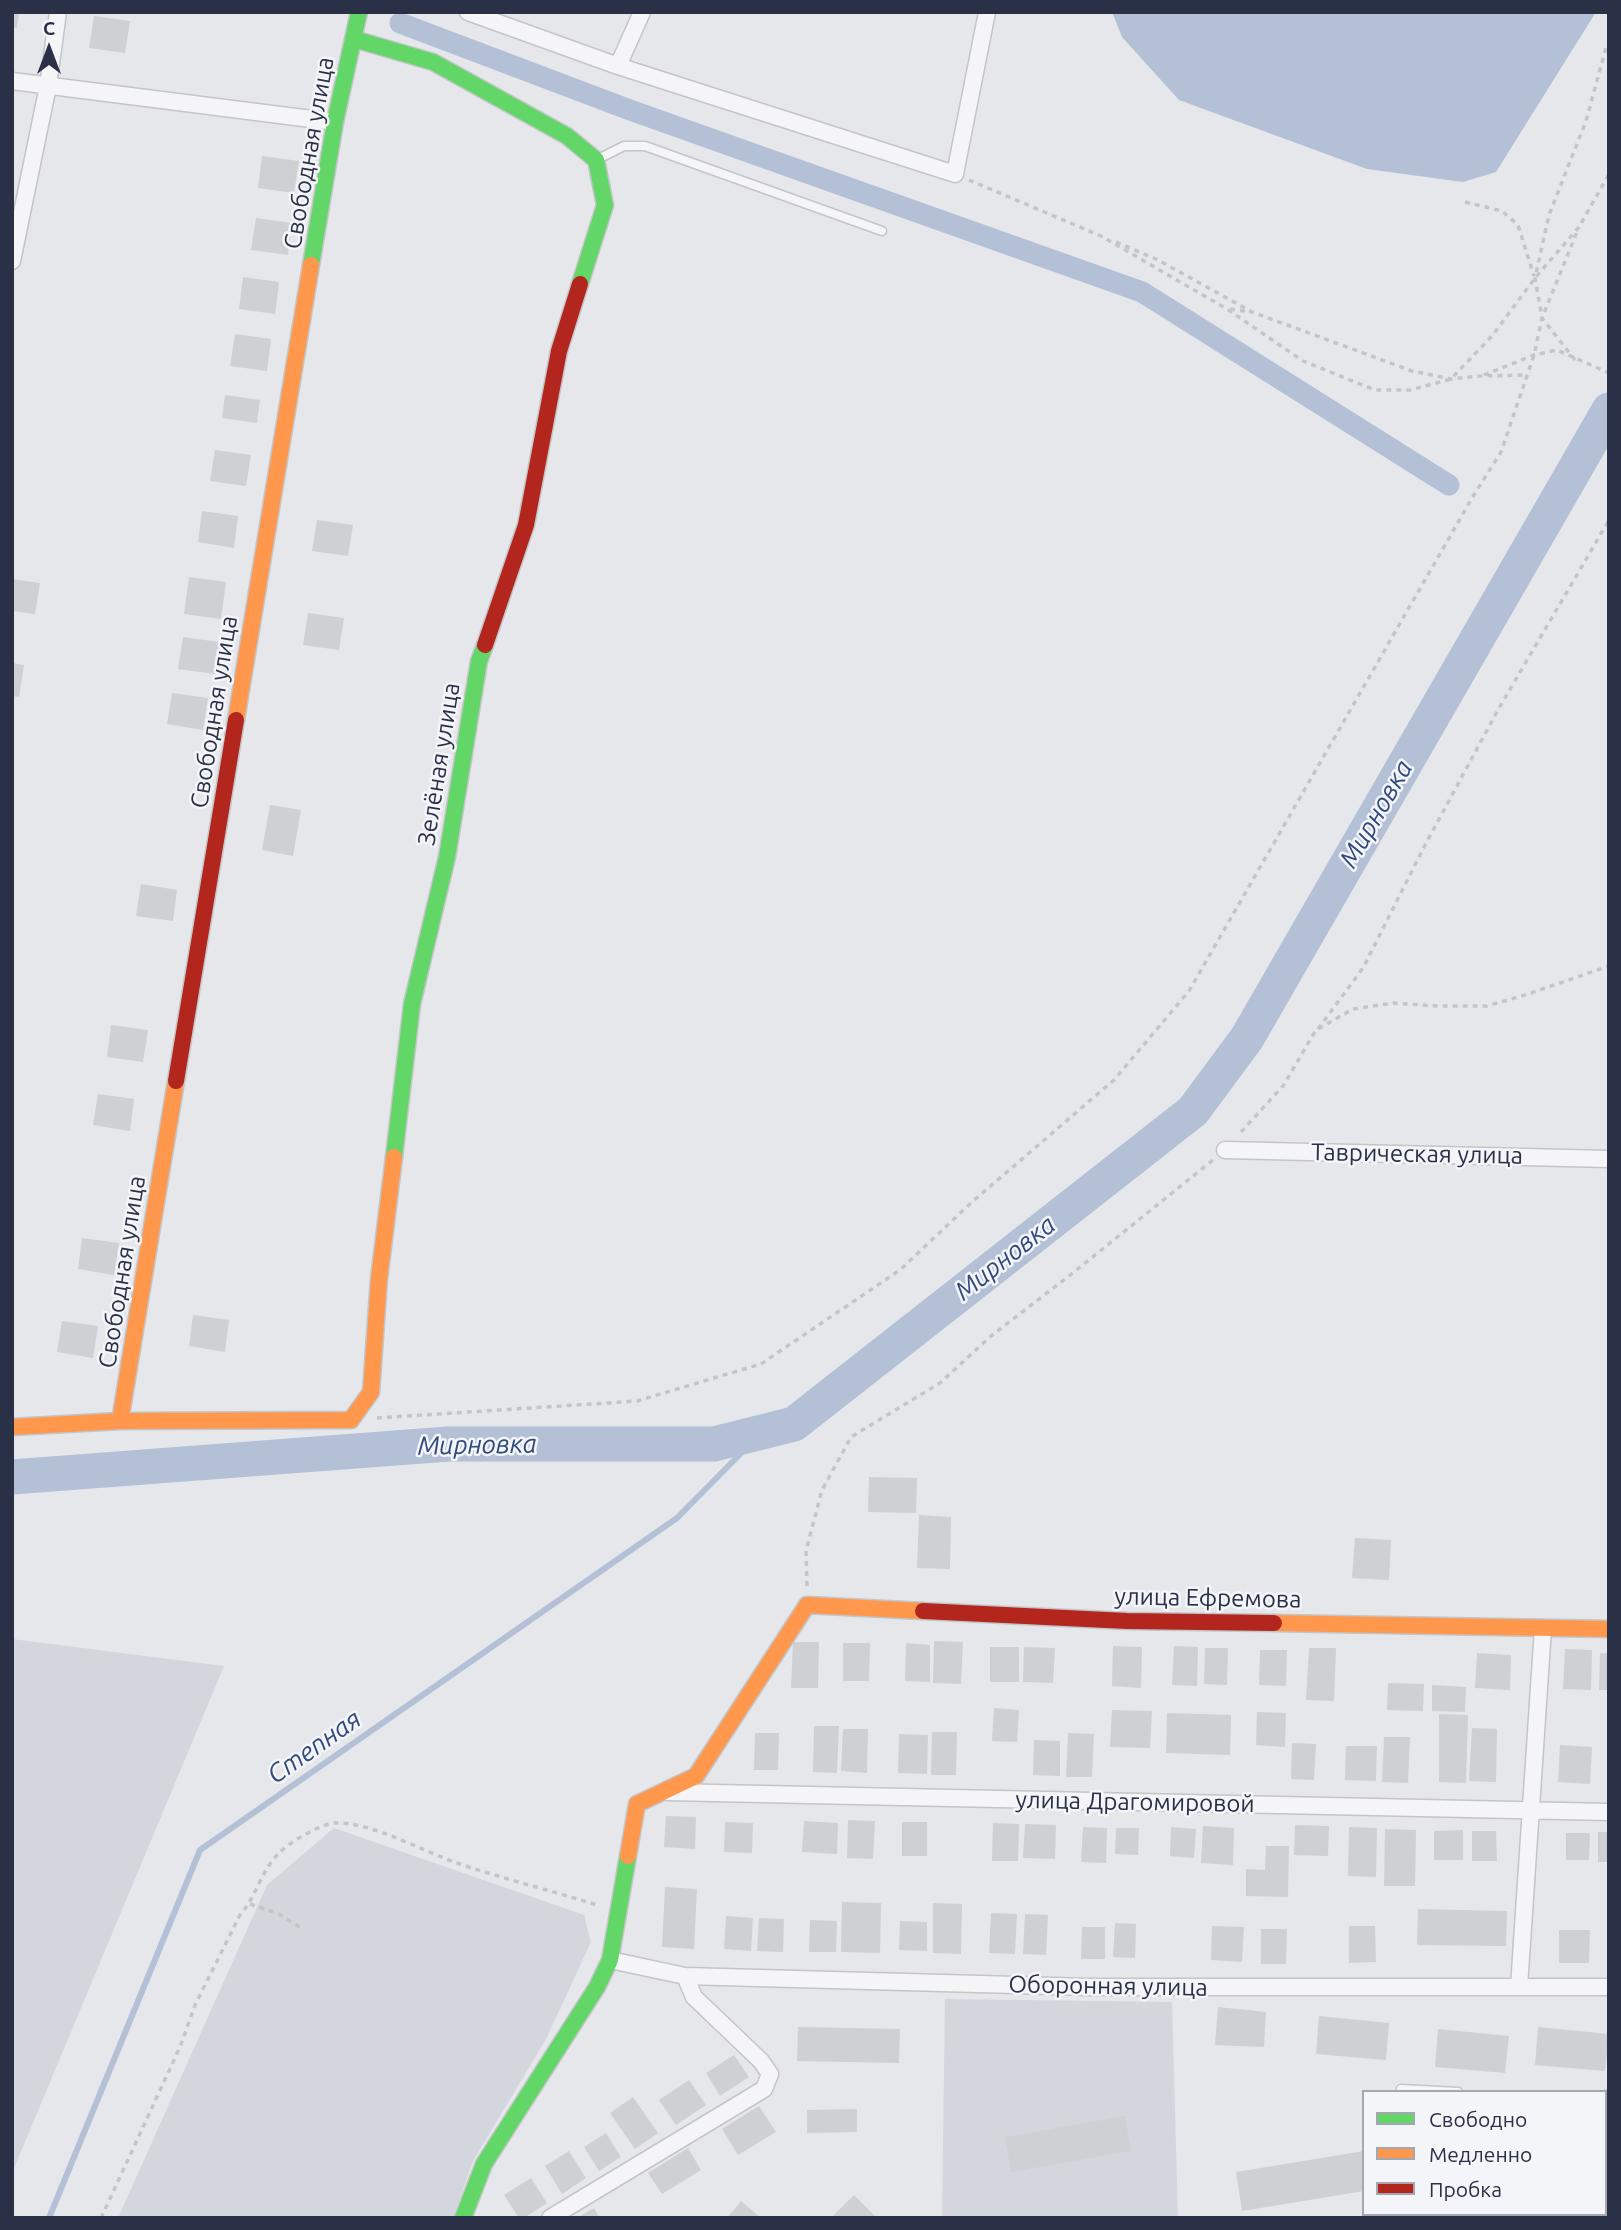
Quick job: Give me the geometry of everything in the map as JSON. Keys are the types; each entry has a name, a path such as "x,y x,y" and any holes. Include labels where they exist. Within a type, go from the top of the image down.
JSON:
{"main road":[{"name":"Свободная улица","path":"120,1421 335,122 359,12"},
{"path":"354,39 433,62 567,136 596,160"},
{"name":"Зелёная улица","path":"351,1420 371,1392 379,1279 412,1004 447,857 479,661 526,525 559,351 605,205 596,160"},
{"path":"12,1427 120,1421 351,1420"},
{"path":"463,2218 484,2164 597,1987 610,1959 637,1804 696,1776 807,1605"},
{"name":"улица Ефремова","path":"807,1605 1127,1621 1609,1629"}],"street":[{"path":"12,261 48,86 58,12"},
{"path":"468,12 618,66 955,174 987,12"},
{"path":"618,66 642,12"},
{"path":"12,82 335,122"},
{"name":"Таврическая улица","path":"1225,1150 1609,1159"},
{"path":"1519,1987 1543,1628"},
{"name":"улица Драгомировой","path":"662,1792 1609,1812"},
{"name":"Оборонная улица","path":"610,1959 685,1976 1089,1987 1609,1987"},
{"path":"550,2218 764,2089 770,2074 694,1997 685,1976"}],"lane":[{"path":"596,160 624,146 645,146 882,231"},
{"path":"1401,2090 1420,2090"}],"path":[{"path":"1535,278 1549,215 1586,121 1607,44"},
{"path":"955,174 1158,260 1252,312 1412,371 1451,379"},
{"path":"351,1420 637,1401 761,1364 901,1270 972,1202 1114,1080 1189,991 1465,510 1501,453 1534,355 1542,318 1579,227 1609,174"},
{"path":"1465,202 1503,211 1518,225 1535,278 1542,318 1575,359"},
{"path":"1451,379 1492,336 1535,278 1579,227"},
{"path":"1101,236 1227,309 1303,360 1375,390 1410,390 1451,379 1526,375"},
{"path":"1227,309 1252,312"},
{"path":"1481,376 1534,355 1557,350 1609,373"},
{"path":"807,1605 806,1551 822,1490 851,1437 940,1383 991,1336 1225,1150 1283,1086 1317,1030 1363,968 1499,708 1609,520"},
{"path":"1317,1030 1353,1009 1392,1003 1487,1006 1609,966"},
{"path":"102,2218 180,2047 195,2005 240,1915 250,1904 259,1880 280,1852 308,1833 334,1822 396,1837 454,1862 618,1912"},
{"path":"250,1904 279,1914 302,1928"}],"shaded area":[{"path":"12,1639 224,1666 12,2173"},
{"path":"334,1828 584,1915 591,1942 546,2039 473,2161 453,2218 118,2218 267,1885"},
{"path":"945,1999 1172,2002 1178,2218 942,2218"}],"water":[{"path":"1112,12 1596,12 1496,172 1463,182 1367,169 1179,100 1122,37"}],"building":[{"path":"12,12 19,12 17,28 12,27"},
{"path":"94,16 130,21 125,53 89,48"},
{"path":"262,156 299,161 294,193 258,188"},
{"path":"256,218 292,223 288,255 251,250"},
{"path":"243,277 279,282 275,314 239,309"},
{"path":"235,334 271,339 267,371 230,366"},
{"path":"225,395 260,400 257,423 222,418"},
{"path":"215,450 251,455 246,486 210,481"},
{"path":"202,511 238,516 234,548 198,542"},
{"path":"317,520 353,525 348,556 312,551"},
{"path":"189,577 226,582 221,619 184,614"},
{"path":"12,579 40,583 35,614 12,611"},
{"path":"308,613 344,618 339,650 303,645"},
{"path":"183,637 219,642 215,674 178,669"},
{"path":"12,663 24,665 19,697 12,696"},
{"path":"172,693 208,698 203,730 167,724"},
{"path":"270,805 301,810 293,856 262,850"},
{"path":"141,884 177,890 173,921 136,916"},
{"path":"111,1025 148,1030 143,1062 107,1057"},
{"path":"98,1094 134,1099 130,1131 93,1125"},
{"path":"82,1238 119,1243 114,1275 78,1269"},
{"path":"193,1315 229,1320 225,1352 189,1346"},
{"path":"62,1321 98,1326 93,1358 57,1352"},
{"path":"869,1477 917,1478 916,1513 868,1512"},
{"path":"919,1515 951,1517 950,1569 917,1568"},
{"path":"1355,1538 1391,1540 1389,1580 1352,1578"},
{"path":"934,1641 963,1642 961,1684 933,1683"},
{"path":"793,1642 819,1642 818,1688 791,1688"},
{"path":"843,1643 870,1643 869,1681 843,1681"},
{"path":"906,1643 930,1645 930,1682 905,1681"},
{"path":"1113,1646 1142,1647 1141,1688 1112,1686"},
{"path":"1174,1646 1198,1647 1197,1686 1172,1685"},
{"path":"990,1647 1019,1647 1019,1682 990,1682"},
{"path":"1024,1647 1055,1648 1053,1683 1023,1682"},
{"path":"1205,1648 1228,1648 1227,1685 1204,1684"},
{"path":"1309,1648 1336,1648 1334,1701 1306,1700"},
{"path":"1565,1649 1592,1650 1591,1690 1563,1689"},
{"path":"1260,1650 1287,1650 1286,1686 1259,1685"},
{"path":"1477,1653 1511,1655 1510,1690 1475,1688"},
{"path":"1600,1653 1609,1653 1609,1690 1599,1690"},
{"path":"1388,1683 1424,1684 1423,1711 1387,1710"},
{"path":"1432,1685 1466,1687 1465,1712 1432,1711"},
{"path":"994,1708 1019,1710 1017,1742 992,1741"},
{"path":"1112,1710 1152,1711 1150,1748 1110,1747"},
{"path":"1257,1712 1286,1713 1285,1747 1256,1745"},
{"path":"1167,1713 1231,1715 1230,1755 1166,1753"},
{"path":"1439,1714 1468,1715 1466,1783 1439,1782"},
{"path":"814,1726 839,1726 837,1773 813,1772"},
{"path":"1472,1728 1497,1729 1496,1782 1469,1781"},
{"path":"843,1729 868,1729 867,1773 841,1771"},
{"path":"932,1732 957,1732 956,1775 931,1775"},
{"path":"755,1733 779,1733 778,1770 754,1770"},
{"path":"1068,1733 1094,1734 1092,1777 1066,1777"},
{"path":"899,1734 928,1735 927,1774 898,1773"},
{"path":"1384,1737 1410,1737 1408,1783 1382,1782"},
{"path":"1034,1740 1060,1741 1060,1776 1033,1775"},
{"path":"1292,1743 1316,1744 1314,1780 1291,1779"},
{"path":"1560,1745 1592,1747 1590,1784 1558,1782"},
{"path":"1346,1746 1377,1746 1376,1781 1345,1780"},
{"path":"666,1816 696,1817 695,1849 664,1847"},
{"path":"848,1820 875,1821 873,1859 847,1858"},
{"path":"804,1821 838,1823 837,1854 802,1852"},
{"path":"725,1822 753,1823 752,1853 724,1852"},
{"path":"902,1822 927,1822 927,1856 902,1856"},
{"path":"993,1823 1019,1824 1018,1861 992,1861"},
{"path":"1025,1824 1056,1825 1055,1859 1023,1858"},
{"path":"1295,1825 1329,1826 1328,1856 1294,1855"},
{"path":"1203,1826 1234,1828 1233,1865 1201,1863"},
{"path":"1083,1827 1107,1828 1106,1863 1081,1862"},
{"path":"1171,1827 1196,1829 1194,1858 1170,1856"},
{"path":"1349,1827 1377,1828 1376,1877 1348,1876"},
{"path":"1116,1828 1139,1828 1138,1855 1115,1854"},
{"path":"1385,1829 1416,1830 1415,1886 1384,1886"},
{"path":"1463,1830 1463,1860 1434,1860 1434,1831"},
{"path":"1472,1831 1496,1831 1497,1861 1472,1861"},
{"path":"1598,1832 1609,1832 1609,1862 1598,1862"},
{"path":"1566,1833 1590,1833 1589,1860 1566,1860"},
{"path":"1266,1846 1289,1846 1288,1897 1246,1896 1246,1869 1265,1870"},
{"path":"665,1887 697,1889 694,1949 662,1947"},
{"path":"842,1902 881,1903 880,1953 841,1952"},
{"path":"933,1903 962,1904 961,1954 933,1953"},
{"path":"1418,1909 1507,1911 1506,1946 1417,1945"},
{"path":"991,1913 1017,1914 1015,1954 989,1953"},
{"path":"1025,1914 1048,1915 1046,1955 1023,1954"},
{"path":"726,1916 753,1918 751,1951 724,1949"},
{"path":"759,1918 784,1919 783,1952 757,1951"},
{"path":"810,1920 837,1921 836,1952 809,1952"},
{"path":"900,1921 927,1922 927,1951 899,1950"},
{"path":"1115,1923 1136,1924 1135,1958 1113,1957"},
{"path":"1212,1926 1244,1927 1242,1962 1211,1960"},
{"path":"1349,1926 1375,1926 1376,1962 1349,1963"},
{"path":"1082,1927 1105,1927 1105,1959 1081,1959"},
{"path":"1261,1929 1287,1929 1286,1964 1261,1964"},
{"path":"1559,1930 1590,1930 1589,1963 1559,1963"},
{"path":"1218,2007 1266,2012 1264,2047 1215,2045"},
{"path":"1319,2016 1389,2023 1386,2060 1316,2054"},
{"path":"798,2027 900,2029 899,2063 797,2061"},
{"path":"1538,2027 1609,2034 1605,2071 1535,2065"},
{"path":"1438,2029 1509,2036 1505,2073 1435,2067"},
{"path":"734,2055 749,2077 720,2096 706,2073"},
{"path":"689,2080 706,2105 676,2125 659,2100"},
{"path":"633,2097 658,2133 635,2149 610,2113"},
{"path":"759,2106 776,2132 738,2155 722,2129"},
{"path":"857,2109 857,2132 807,2133 807,2110"},
{"path":"1125,2116 1131,2151 1011,2172 1005,2137"},
{"path":"606,2133 621,2157 599,2171 584,2147"},
{"path":"688,2148 701,2170 662,2194 648,2173"},
{"path":"569,2151 586,2178 562,2194 545,2166"},
{"path":"1362,2151 1362,2191 1242,2211 1236,2172"},
{"path":"531,2178 547,2203 524,2218 519,2218 504,2195"},
{"path":"854,2195 877,2218 831,2218"},
{"path":"741,2201 761,2218 727,2218"},
{"path":"594,2208 600,2218 577,2218"}],"waterway":[{"path":"400,23 630,110 1142,292 1449,485"},
{"name":"Мирновка","path":"12,1477 448,1444 714,1444 794,1424 1193,1111 1247,1038 1609,410"},
{"name":"Степная","path":"49,2218 200,1850 677,1518 762,1432"}],"traffic: fast":[{"path":"311,265 335,122 359,12"},
{"path":"354,39 433,62 567,136 596,160 605,205 580,284"},
{"path":"394,1157 412,1004 447,857 479,661 485,645"},
{"path":"463,2218 484,2164 597,1987 610,1960 628,1856"}],"traffic: slow":[{"path":"236,720 311,265"},
{"path":"120,1421 176,1081"},
{"path":"12,1427 120,1421 351,1420 371,1392 379,1279 394,1157"},
{"path":"628,1856 637,1804 696,1776 807,1605 923,1611"},
{"path":"1274,1623 1609,1629"}],"traffic: jam":[{"path":"485,645 526,525 559,351 580,284"},
{"path":"176,1081 236,720"},
{"path":"923,1611 1127,1621 1274,1623"},
{"path":"1507,2218 1518,2216"}]}
